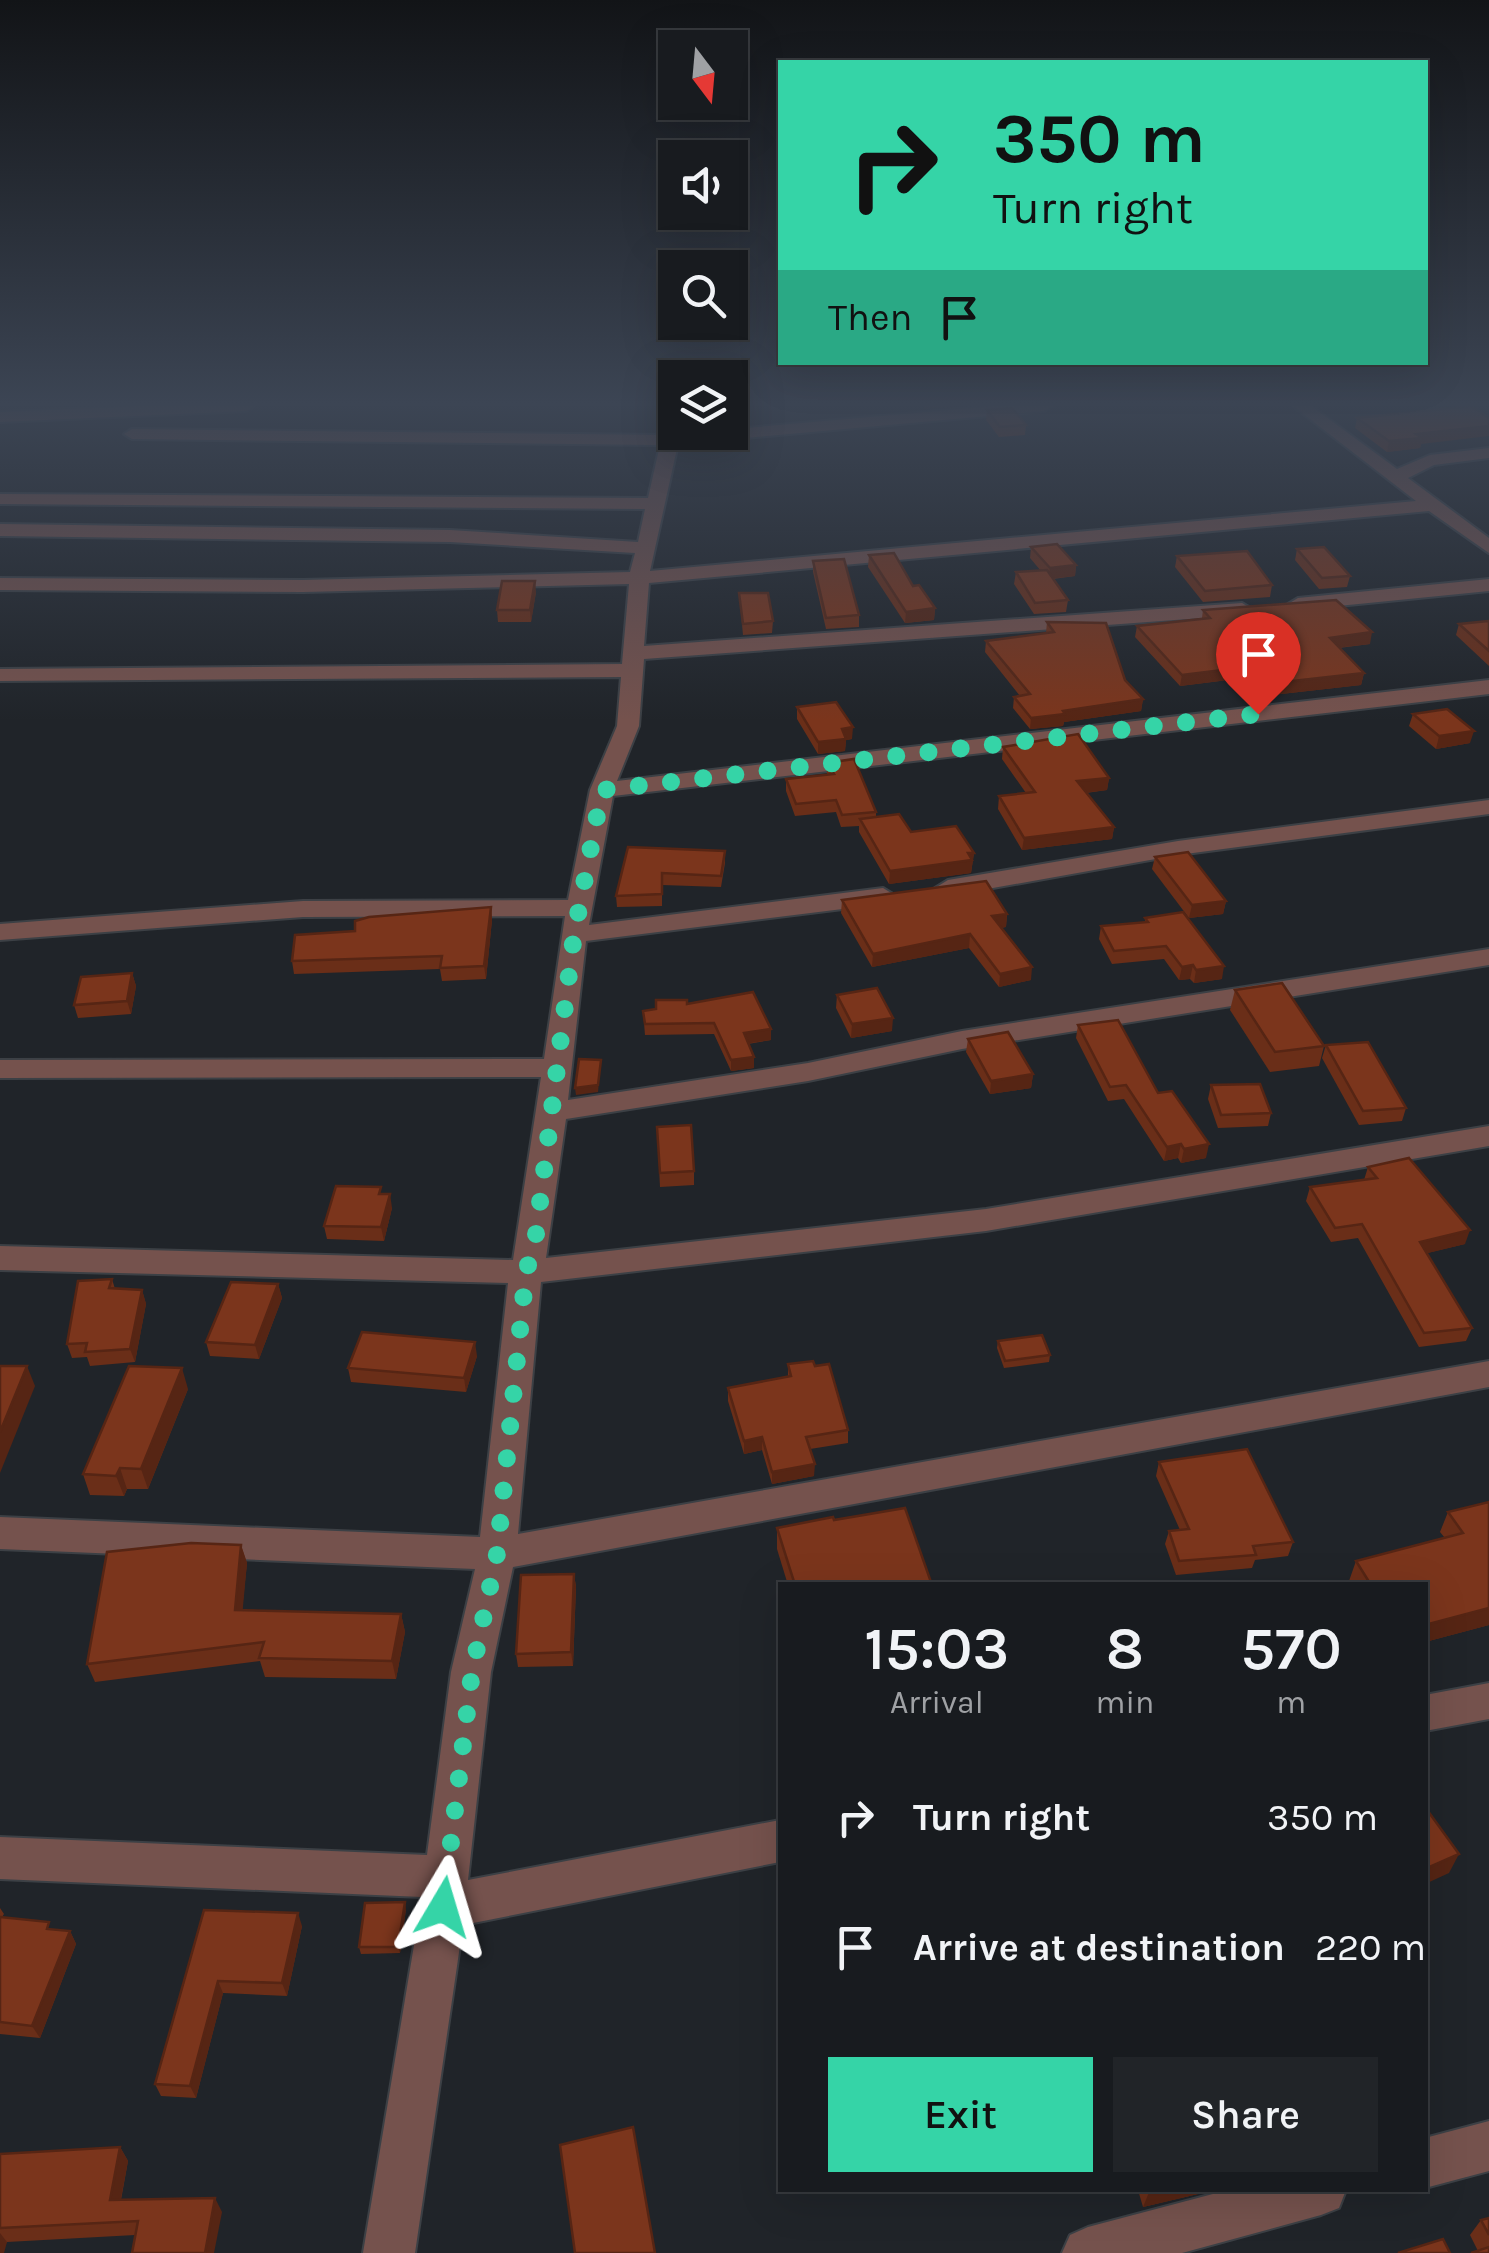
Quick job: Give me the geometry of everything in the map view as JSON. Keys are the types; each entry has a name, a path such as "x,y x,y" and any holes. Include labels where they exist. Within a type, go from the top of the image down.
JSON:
{"street":[{"path":"389,2253 445,1892 472,1672 497,1554 526,1272 535,1242 577,922 602,790 628,726 643,563 653,511"},
{"path":"0,584 303,586 1336,511"},
{"path":"1441,511 1489,547"},
{"path":"1468,531 1489,528"},
{"path":"0,530 450,536 643,563"},
{"path":"0,674 633,662 1489,586"},
{"path":"602,790 1489,687"},
{"path":"0,932 303,909 577,922 914,892 1178,848 1489,807"},
{"path":"551,1112 808,1072 962,1040 1489,957"},
{"path":"0,1069 556,1068"},
{"path":"0,1258 526,1272 986,1220 1489,1136"},
{"path":"0,1533 497,1554 1489,1374"},
{"path":"1428,1712 1489,1702"},
{"path":"0,1858 445,1892 778,1841"},
{"path":"1428,2162 1489,2146"},
{"path":"1088,2253 1313,2192"}],"building":[{"path":"1057,544 1076,565 1050,568 1031,547"},
{"path":"1324,547 1350,576 1322,578 1297,549"},
{"path":"1247,551 1272,585 1205,591 1177,556"},
{"path":"894,553 913,586 919,585 935,608 906,612 869,555"},
{"path":"844,559 859,615 826,618 813,561"},
{"path":"1047,570 1068,600 1035,603 1016,572"},
{"path":"502,581 535,581 530,610 497,610"},
{"path":"739,593 768,593 773,621 743,624"},
{"path":"1336,600 1372,632 1330,638 1364,673 1247,686 1230,669 1182,675 1137,626 1210,618 1203,610"},
{"path":"1047,622 1106,623 1125,680 1143,699 1031,718 1014,697 1030,694 986,641 1054,632"},
{"path":"1489,622 1489,651 1459,624"},
{"path":"836,702 853,727 842,729 846,739 818,742 797,707"},
{"path":"1447,709 1474,731 1439,736 1413,714"},
{"path":"1078,734 1109,778 1077,781 1114,827 1024,838 999,796 1035,792 1003,747"},
{"path":"854,759 876,812 842,815 836,800 796,804 786,779 834,774 827,763"},
{"path":"899,814 911,832 956,826 974,853 968,853 972,860 890,871 860,819"},
{"path":"628,847 725,851 721,876 662,873 662,894 616,896"},
{"path":"1188,852 1226,901 1192,905 1155,857"},
{"path":"986,881 1007,914 992,916 1032,967 1000,974 970,934 873,954 842,900"},
{"path":"491,907 484,966 440,968 442,956 292,961 295,935 355,931 355,921 369,917"},
{"path":"1183,912 1224,966 1196,970 1193,965 1182,967 1166,946 1114,951 1101,926 1148,922 1145,918"},
{"path":"132,973 127,1001 74,1005 81,977"},
{"path":"1282,983 1324,1046 1275,1052 1235,990"},
{"path":"877,988 893,1018 852,1024 837,995"},
{"path":"753,992 771,1029 744,1033 754,1057 731,1060 714,1023 645,1024 643,1011 656,1009 656,1000 687,1000 687,1004"},
{"path":"1118,1020 1158,1093 1172,1091 1209,1144 1184,1149 1181,1144 1167,1147 1126,1085 1110,1087 1078,1025"},
{"path":"1008,1032 1033,1074 991,1081 968,1039"},
{"path":"1368,1042 1406,1108 1363,1111 1326,1045"},
{"path":"579,1059 601,1060 598,1085 575,1088"},
{"path":"1260,1084 1271,1113 1221,1115 1211,1085"},
{"path":"691,1125 694,1171 660,1173 657,1127"},
{"path":"1409,1158 1470,1230 1420,1242 1472,1328 1424,1333 1362,1224 1335,1228 1310,1187 1377,1178 1368,1167"},
{"path":"336,1186 381,1187 379,1194 390,1194 381,1227 324,1226"},
{"path":"112,1279 109,1288 142,1290 130,1349 85,1352 87,1343 67,1344 78,1281"},
{"path":"231,1282 278,1284 255,1345 206,1342"},
{"path":"362,1332 475,1342 464,1378 348,1368"},
{"path":"1042,1335 1050,1355 1005,1361 998,1341"},
{"path":"813,1361 815,1366 829,1364 848,1430 806,1437 815,1464 772,1472 762,1437 744,1441 728,1388 791,1376 788,1364"},
{"path":"0,1366 27,1366 0,1432"},
{"path":"129,1366 182,1368 141,1469 120,1468 116,1476 83,1474"},
{"path":"1247,1449 1293,1542 1253,1546 1256,1555 1179,1561 1169,1531 1189,1529 1159,1462"},
{"path":"1489,1502 1489,1608 1428,1624 1428,1582 1369,1582 1356,1561 1463,1533 1448,1512"},
{"path":"905,1508 931,1582 794,1582 777,1528 833,1517 834,1520"},
{"path":"191,1543 241,1545 235,1610 401,1614 392,1661 259,1658 264,1642 87,1664 107,1552"},
{"path":"574,1574 571,1652 516,1654 521,1575"},
{"path":"1428,1811 1459,1854 1428,1868"},
{"path":"405,1902 398,1947 359,1947 365,1903"},
{"path":"204,1910 298,1913 282,1983 218,1981 190,2086 155,2084"},
{"path":"0,1917 49,1922 47,1929 70,1931 32,2026 0,2022"},
{"path":"633,2127 655,2253 575,2253 560,2145"},
{"path":"120,2147 110,2200 215,2198 205,2253 132,2253 138,2221 0,2228 0,2154"},
{"path":"1489,2218 1489,2235 1481,2220"},
{"path":"1443,2239 1450,2253 1398,2253"}],"route":[{"path":"443,1907 472,1672 497,1554 526,1272 535,1242 574,935 602,790 1258,714"}]}
